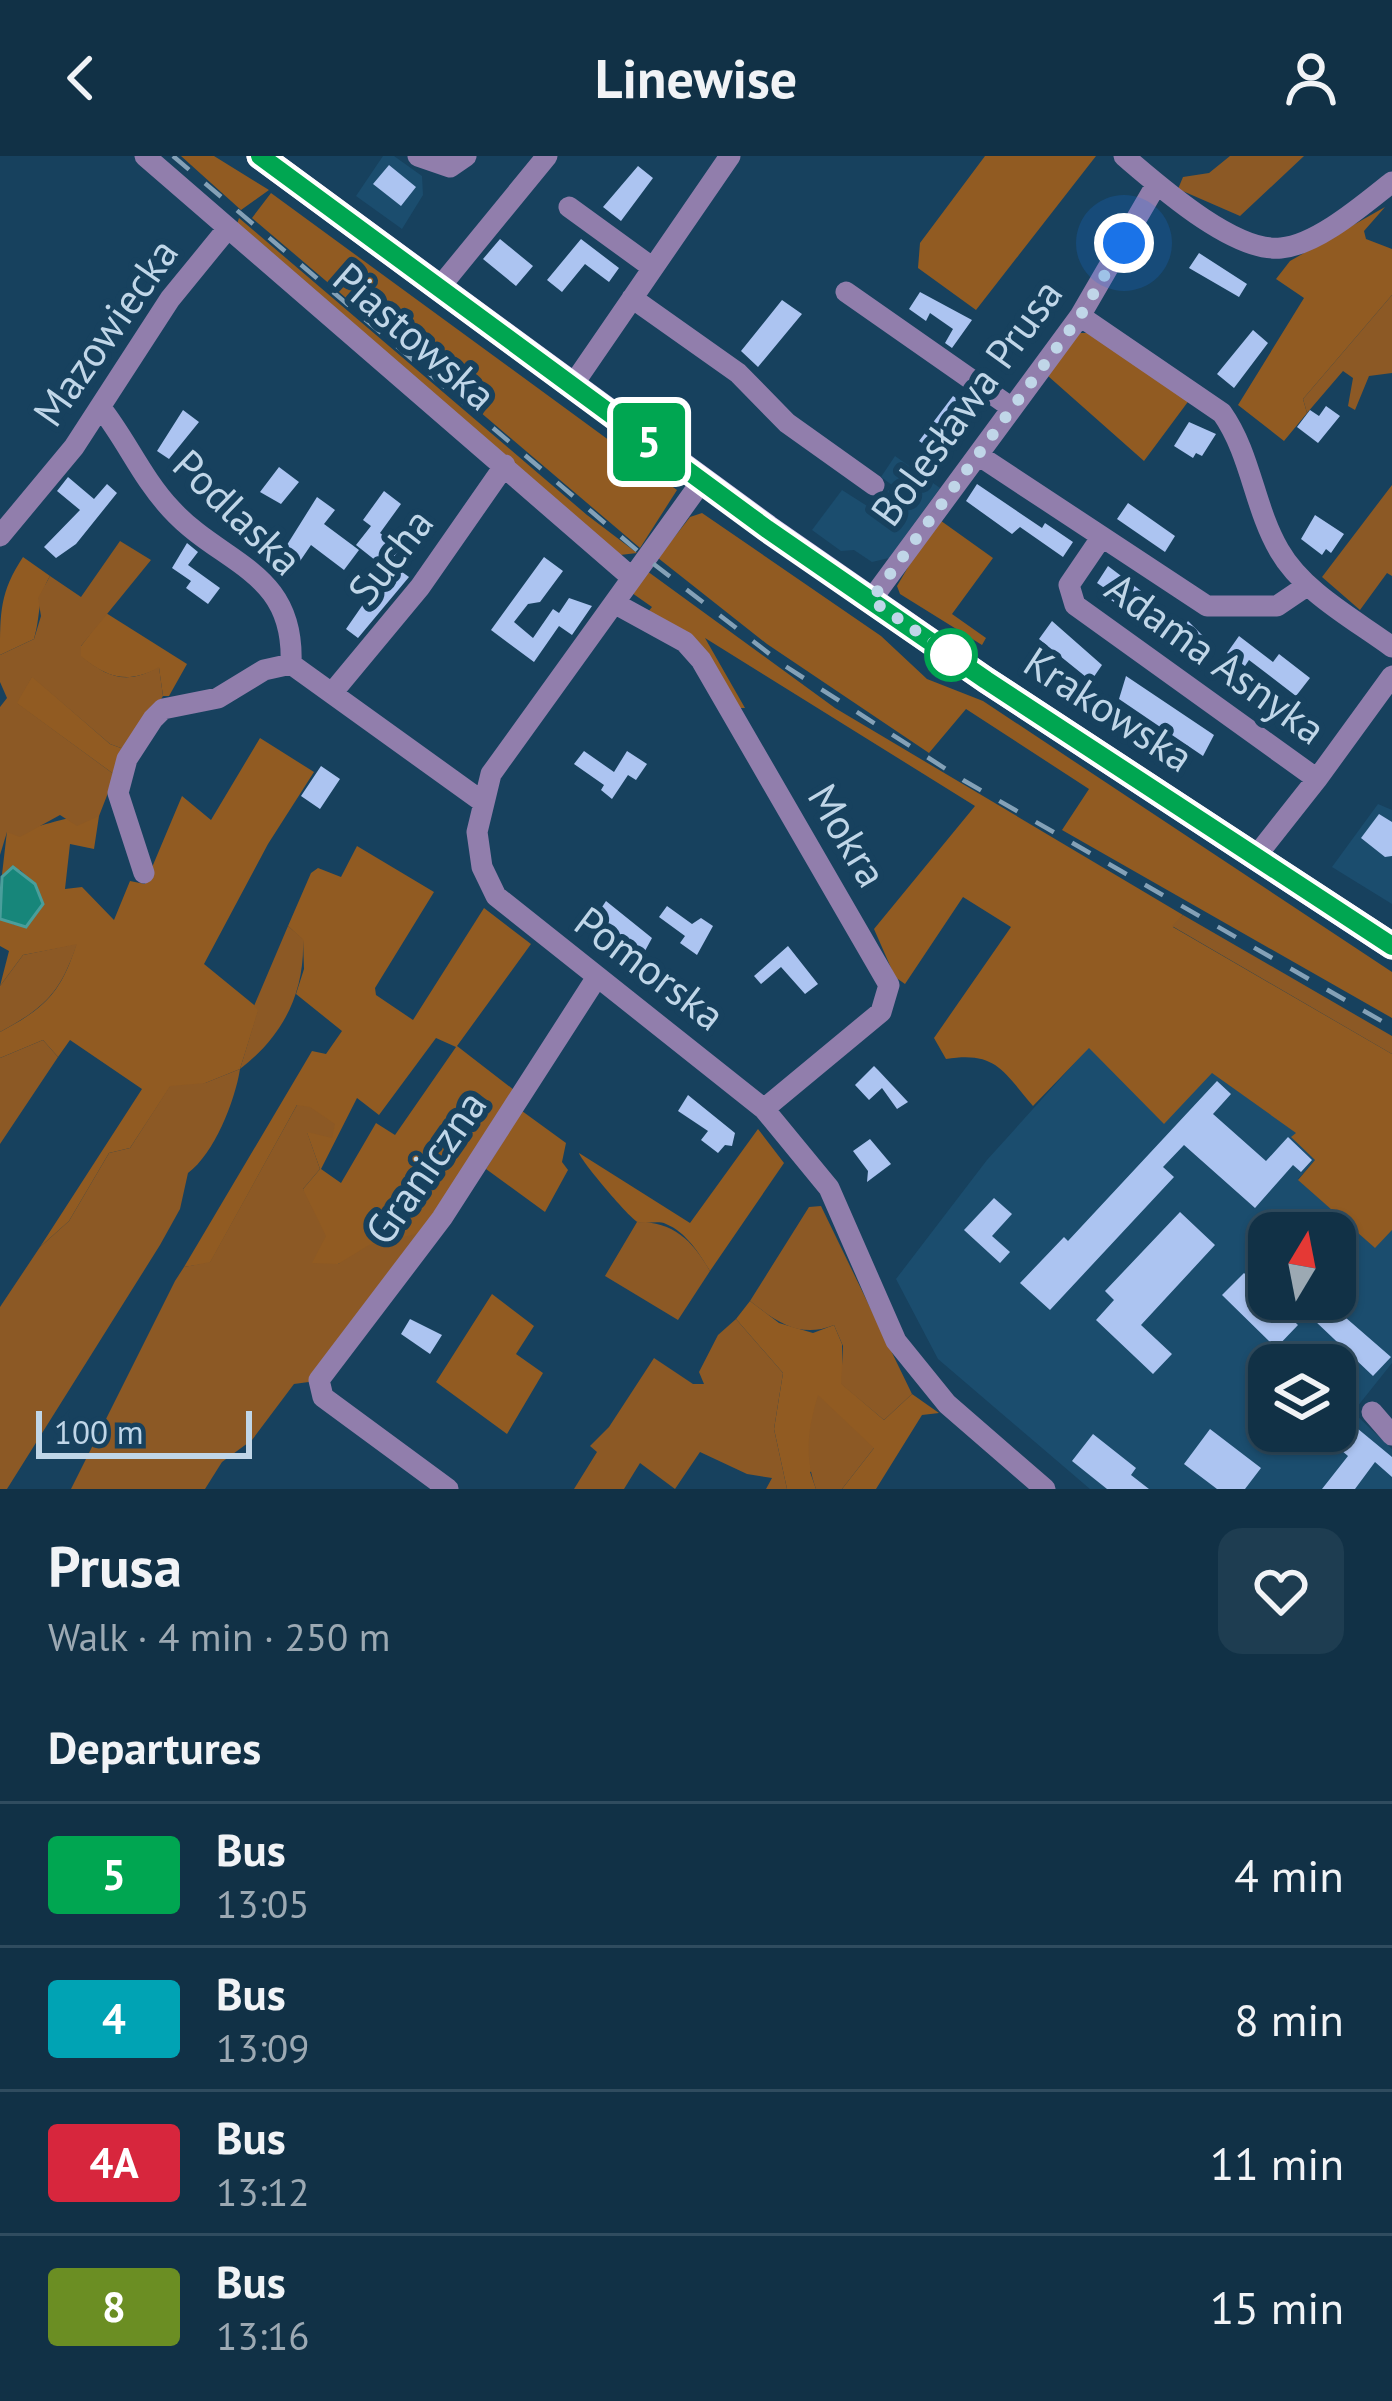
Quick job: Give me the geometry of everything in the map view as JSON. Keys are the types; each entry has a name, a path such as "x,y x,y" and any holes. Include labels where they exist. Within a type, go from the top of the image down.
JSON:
{"main road":[{"name":"Krakowska","path":"260,156 871,600 1392,946"}],"street":[{"name":"Piastowska","path":"145,156 631,577"},
{"path":"418,156 450,167 466,156"},
{"path":"439,288 547,156"},
{"path":"572,386 730,156"},
{"path":"1124,156 1156,185 1250,242 1279,249 1306,239 1392,182"},
{"name":"Bolesława Prusa","path":"871,600 1080,316 1156,185"},
{"path":"569,207 653,268"},
{"name":"Mazowiecka","path":"0,536 101,408 170,299 228,228"},
{"path":"846,292 1012,408"},
{"path":"632,298 738,373 787,423 874,485"},
{"path":"1080,316 1222,413 1235,431 1278,548 1308,584 1392,647"},
{"name":"Podlaska","path":"101,408 146,481 191,531 267,584 288,623 291,664"},
{"path":"978,455 1217,609 1284,604 1308,584"},
{"name":"Sucha","path":"332,692 420,587 506,465"},
{"path":"145,873 118,793 127,759 153,718 163,709 218,698 264,670 291,664 481,800 491,774 703,481"},
{"name":"Adama Asnyka","path":"1101,538 1069,585 1070,600 1317,779"},
{"name":"Mokra","path":"614,603 685,642 701,661 889,985 880,1012 764,1109"},
{"name":"Adama Asnyka","path":"1257,855 1392,676"},
{"name":"Pomorska","path":"481,800 478,846 496,896 764,1109 829,1188 896,1341 947,1403 1046,1489"},
{"name":"Graniczna","path":"448,1489 322,1396 322,1373 464,1186 597,977"},
{"path":"1372,1412 1392,1435"}],"shaded area":[{"path":"181,156 214,156 269,190 241,210"},
{"path":"383,156 394,156 422,176 423,195 402,229 356,196"},
{"path":"985,156 1096,156 976,310 918,268 920,243"},
{"path":"1230,156 1304,156 1240,216 1178,189 1183,177 1209,173"},
{"path":"271,193 677,490 640,548 252,218"},
{"path":"1385,207 1364,231 1366,239 1392,249 1392,295 1303,399 1307,413 1284,441 1238,405 1304,298 1276,279 1290,261"},
{"path":"239,218 637,553 620,555 237,224"},
{"path":"1392,295 1392,373 1369,376 1355,410 1348,406 1353,378 1343,371 1307,413 1303,399"},
{"path":"1079,333 1087,333 1190,399 1144,461 1048,376"},
{"path":"895,456 940,488 889,558 872,562 854,550 841,551 812,530 842,490 875,511 892,485 881,477"},
{"path":"1392,485 1392,576 1387,573 1360,610 1322,577"},
{"path":"702,513 881,636 927,679 983,701 1392,972 1392,1018 1062,830 1089,789 966,709 929,753 767,644 658,558 690,517"},
{"path":"937,518 993,558 952,614 986,638 982,645 900,594 897,586"},
{"path":"120,541 151,560 81,646 81,656 118,676 137,676 159,667 163,696 129,751 110,744 32,677 17,703 115,775 99,816 77,826 60,815 20,837 7,832 0,855 0,707 7,698 0,682 0,655 34,639 41,616 38,598 50,576 81,597"},
{"path":"23,557 50,576 34,639 0,655 3,603"},
{"path":"647,571 835,708 1183,915 1173,927 1392,1054 1392,1230 1375,1248 1356,1231 1356,1212 1334,1212 1298,1180 1315,1160 1291,1137 1296,1133 1212,1073 1164,1124 1089,1048 1033,1106 988,1061 946,1059 934,1038 1011,927 963,897 905,984 895,977 874,929 975,806 705,638 745,708 732,708 696,645 644,617 652,607 632,593"},
{"path":"106,613 187,664 169,696 163,696 159,668 137,676 118,676 81,657 81,646"},
{"path":"32,676 110,744 129,751 115,775 16,703"},
{"path":"260,738 314,772 268,844 204,964 259,1009 240,1069 203,1084 170,1087 130,1148 109,1153 69,1221 40,1247 142,1089 70,1040 58,1057 43,1040 0,1058 0,1032 49,998 76,945 23,955 0,986 9,951 0,946 0,919 15,925 35,884 20,870 2,877 0,892 7,831 99,816 94,849 70,844 65,889 82,887 114,920 130,881 145,884 182,796 211,820"},
{"path":"1378,804 1392,810 1392,904 1332,867"},
{"path":"357,846 434,892 375,988 376,995 413,1020 484,908 531,944 457,1046 514,1090 420,1241 338,1264 311,1264 303,1189 320,1169 297,1105 210,1263 184,1267 312,1051 326,1054 342,1031 296,994 304,969 303,940 288,926 311,873 318,868 341,877","holes":["436,1038 456,1047 395,1135 376,1123 341,1183 321,1169 357,1098 379,1115"]},
{"path":"13,867 35,884 43,904 26,927 0,919 2,877"},
{"path":"1183,915 1392,1036 1392,1054 1172,926"},
{"path":"288,926 303,939 295,995 279,1028 240,1069 258,1010 254,1006"},
{"path":"77,944 49,997 0,1032 0,986 23,955"},
{"path":"43,1040 58,1057 0,1144 0,1058"},
{"path":"1089,1047 1212,1072 1298,1134 1315,1160 1298,1179 1335,1212 1248,1212 1248,1320 1356,1320 1356,1231 1374,1247 1392,1230 1392,1363 1356,1408 1356,1344 1248,1344 1248,1452 1356,1452 1356,1415 1392,1449 1392,1489 1090,1489 938,1359 896,1279 987,1160"},
{"path":"240,1069 222,1126 188,1173 180,1209 160,1245 7,1489 0,1489 0,1307 40,1247 69,1221 109,1153 130,1148 170,1086 205,1083"},
{"path":"297,1105 310,1107 335,1124 332,1138 307,1132 320,1169 303,1189 326,1236 312,1263 338,1264 369,1245 420,1233 316,1381 294,1384 252,1440 222,1462 205,1489 71,1489 175,1281 184,1267 210,1262"},
{"path":"522,1111 566,1143 562,1162 568,1170 545,1212 486,1169"},
{"path":"758,1129 784,1163 710,1271 680,1232 663,1223 634,1219 579,1153 690,1223"},
{"path":"821,1206 912,1394 884,1420 841,1384 843,1346 834,1325 800,1329 779,1322 750,1301 809,1207"},
{"path":"637,1222 661,1225 681,1235 710,1271 678,1320 605,1276"},
{"path":"492,1294 534,1326 516,1354 543,1373 507,1434 436,1382"},
{"path":"750,1301 779,1323 813,1333 834,1325 842,1344 842,1384 884,1420 912,1394 939,1413 922,1415 876,1489 842,1489 874,1448 810,1472 816,1489 787,1489 774,1429 783,1373 736,1319"},
{"path":"736,1319 783,1373 774,1429 787,1489 766,1489 772,1478 747,1474 700,1452 675,1489 640,1463 624,1489 574,1489 597,1452 590,1446 609,1427 654,1358 693,1384 704,1384 699,1372 718,1335"},
{"path":"818,1395 874,1448 842,1489 816,1489 812,1477 809,1442"}],"building":[{"path":"389,165 416,187 401,206 373,184"},
{"path":"638,166 653,178 621,221 603,207"},
{"path":"500,239 533,266 516,286 483,259"},
{"path":"581,239 619,268 609,282 585,264 562,292 547,280"},
{"path":"1199,253 1247,284 1239,297 1189,268"},
{"path":"920,292 972,320 952,348 945,343 953,329 930,313 926,321 909,309"},
{"path":"782,300 802,314 758,367 741,351"},
{"path":"1253,330 1268,343 1234,388 1217,374"},
{"path":"953,396 970,408 962,420 967,424 943,457 919,441"},
{"path":"1326,406 1340,416 1318,443 1297,427 1310,410 1319,416"},
{"path":"183,410 199,422 169,459 157,451"},
{"path":"1189,422 1216,434 1202,456 1196,453 1193,458 1174,446"},
{"path":"279,467 299,482 281,504 260,492"},
{"path":"68,477 94,499 107,484 117,493 76,544 56,558 44,547 80,510 57,491"},
{"path":"977,484 1042,528 1045,523 1073,542 1063,557 1020,527 1012,534 966,501"},
{"path":"384,491 401,504 380,533 400,549 385,568 356,545 371,526 363,520"},
{"path":"317,497 335,510 324,524 359,550 344,570 311,545 296,567 280,556"},
{"path":"1128,503 1175,536 1165,552 1117,519"},
{"path":"1315,515 1344,534 1331,553 1326,549 1322,555 1301,539"},
{"path":"187,543 198,552 188,565 220,588 208,604 186,588 191,581 172,568"},
{"path":"544,557 563,571 540,602 528,604 514,622 533,638 553,609 559,613 569,598 592,606 572,635 559,626 534,662 491,630"},
{"path":"391,564 409,577 358,638 346,629"},
{"path":"1108,566 1157,603 1144,622 1111,600 1115,595 1097,583"},
{"path":"1052,621 1102,665 1091,681 1039,639"},
{"path":"1188,621 1208,641 1203,648 1210,652 1202,664 1172,644"},
{"path":"1239,636 1273,662 1279,654 1310,678 1296,696 1249,660 1245,666 1227,653"},
{"path":"1126,676 1214,735 1203,756 1119,699"},
{"path":"584,751 614,772 627,751 647,764 636,780 628,775 612,799 601,790 604,785 574,764"},
{"path":"321,766 340,779 320,809 301,796"},
{"path":"1379,814 1392,822 1392,856 1385,857 1361,838"},
{"path":"606,901 652,938 639,962 588,928"},
{"path":"667,906 692,924 701,918 713,926 697,955 680,943 685,936 659,917"},
{"path":"788,946 818,984 805,994 781,967 761,984 754,976"},
{"path":"874,1066 908,1102 897,1109 882,1088 869,1100 855,1085"},
{"path":"1217,1081 1231,1094 1213,1114 1266,1161 1288,1137 1312,1160 1301,1172 1293,1165 1255,1208 1184,1145 1163,1167 1174,1177 1050,1310 1020,1283 1064,1237 1068,1241"},
{"path":"688,1095 735,1133 732,1146 725,1145 718,1153 701,1140 708,1131 678,1111"},
{"path":"870,1139 891,1164 867,1182 868,1171 853,1151"},
{"path":"994,1198 1012,1214 992,1236 1010,1252 1000,1263 964,1230"},
{"path":"1180,1212 1215,1245 1141,1325 1172,1354 1153,1374 1096,1320 1114,1300 1105,1291"},
{"path":"1244,1273 1248,1277 1248,1320 1293,1320 1298,1325 1280,1344 1272,1344 1222,1295"},
{"path":"410,1319 442,1335 430,1354 401,1334"},
{"path":"1314,1320 1348,1320 1391,1357 1373,1376 1356,1360 1356,1344 1339,1344"},
{"path":"1356,1427 1392,1457 1392,1477 1375,1462 1355,1489 1322,1489 1348,1456 1343,1452 1356,1452"},
{"path":"1210,1429 1261,1468 1245,1489 1217,1489 1184,1464"},
{"path":"1093,1434 1136,1468 1131,1475 1149,1489 1107,1489 1072,1461"}],"railway":[{"path":"173,156 646,558 785,666 963,780 1392,1027"}],"bus line":[{"name":"5","path":"260,156 767,529 986,680 1392,946"}],"route":[{"path":"951,655 871,600 1080,316 1124,243"}]}
